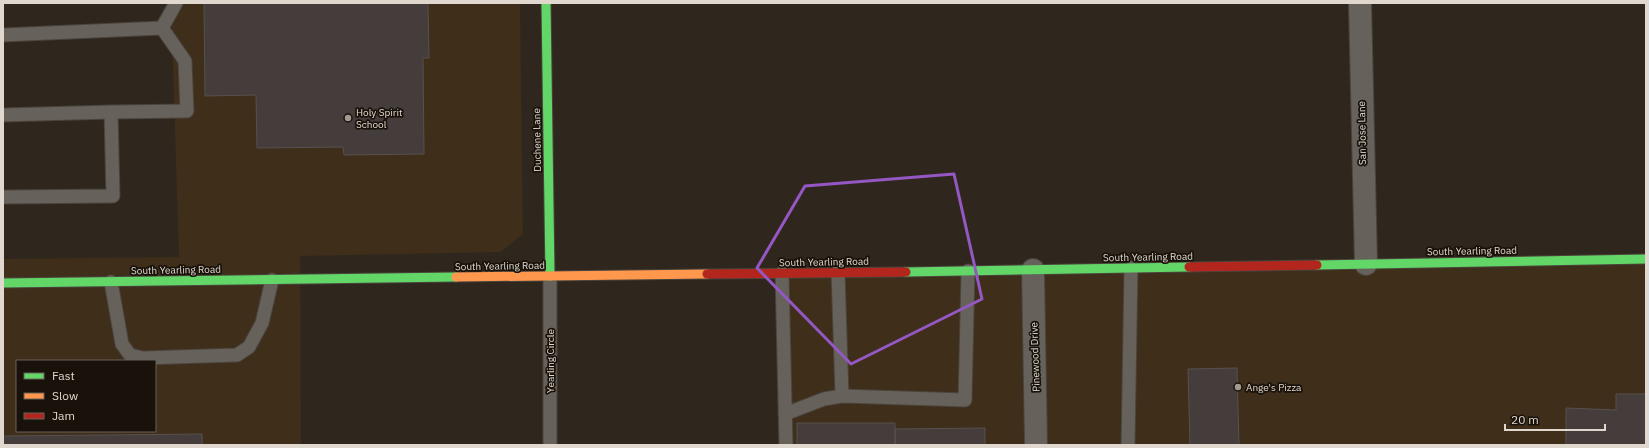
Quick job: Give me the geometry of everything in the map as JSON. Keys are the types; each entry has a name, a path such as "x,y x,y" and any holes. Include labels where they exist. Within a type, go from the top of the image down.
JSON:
{"street":[{"name":"Duchene Lane","path":"546,3 550,276"},
{"name":"San Jose Lane","path":"1360,3 1366,264"},
{"name":"South Yearling Road","path":"3,283 968,271 1646,259"},
{"name":"Pinewood Drive","path":"1033,270 1036,445"}],"lane":[{"path":"162,28 176,3"},
{"path":"3,35 162,28"},
{"path":"3,115 187,111 185,61 162,28"},
{"path":"3,198 113,196 111,112"},
{"path":"1128,445 1131,268"},
{"path":"785,414 824,399 842,396 965,400 968,271"},
{"path":"838,272 842,396"},
{"path":"782,273 786,445"},
{"name":"Yearling Circle","path":"550,276 550,445"},
{"path":"111,282 122,344 130,355 144,358 237,355 250,347 262,323 272,280"}],"highlighted area":[{"path":"954,174 982,299 851,364 757,268 805,186"}],"shaded area":[{"name":"Holy Spirit School","path":"171,3 520,3 523,234 501,252 300,256 301,445 3,445 3,259 179,257"},
{"path":"1646,259 1646,445 786,445 783,275"}],"building":[{"path":"204,3 428,3 429,58 423,58 424,154 344,155 343,147 257,148 256,95 205,96"},
{"path":"1237,368 1239,445 1190,445 1188,369"},
{"path":"1616,394 1646,394 1646,445 1566,445 1566,408 1616,410"},
{"path":"797,423 895,423 895,445 797,445"},
{"path":"985,428 985,445 895,445 895,429"},
{"path":"202,434 202,445 3,445 3,436"}],"traffic: fast":[{"path":"546,3 550,276"},
{"path":"1317,265 1646,259"},
{"path":"906,272 1189,267"},
{"path":"3,283 456,277"}],"traffic: slow":[{"path":"456,277 707,274"}],"traffic: jam":[{"path":"1189,267 1317,265"},
{"path":"707,274 906,272"}],"place":[{"name":"Holy Spirit School","path":"348,118"},
{"name":"Ange's Pizza","path":"1238,387"}]}
